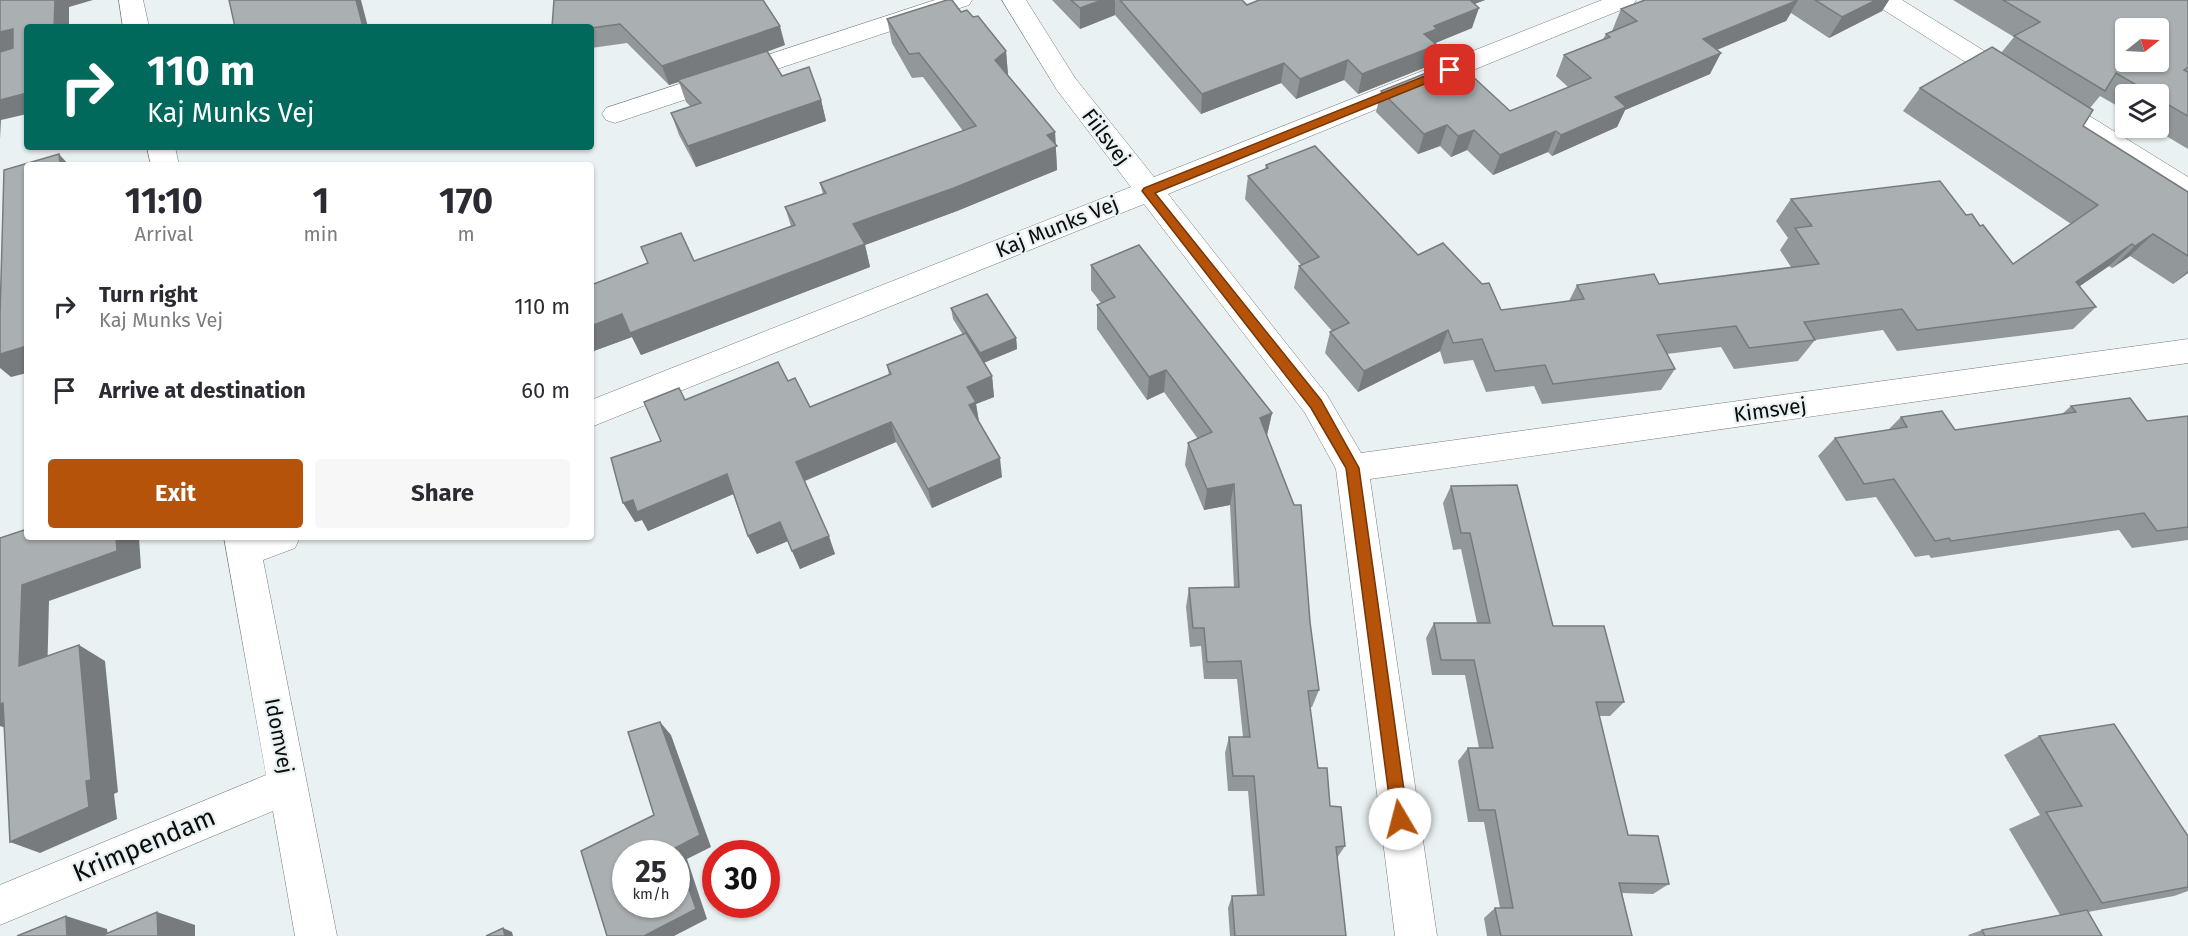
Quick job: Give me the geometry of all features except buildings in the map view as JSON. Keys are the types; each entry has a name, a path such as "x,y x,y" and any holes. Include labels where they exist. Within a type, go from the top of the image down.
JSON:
{"street":[{"path":"131,0 135,24"},
{"path":"615,114 960,0"},
{"name":"Fiilsvej","path":"1014,0 1066,84 1316,404 1352,468 1416,936"},
{"name":"Kaj Munks Vej","path":"594,413 1623,0"},
{"path":"1885,0 2188,190"},
{"name":"Kimsvej","path":"1352,468 2188,351"},
{"path":"243,545 268,540"},
{"name":"Idomvej","path":"243,545 316,936"},
{"name":"Krimpendam","path":"0,905 288,785"}],"route":[{"path":"1400,819 1352,468 1316,404 1148,191 1450,70"}]}
